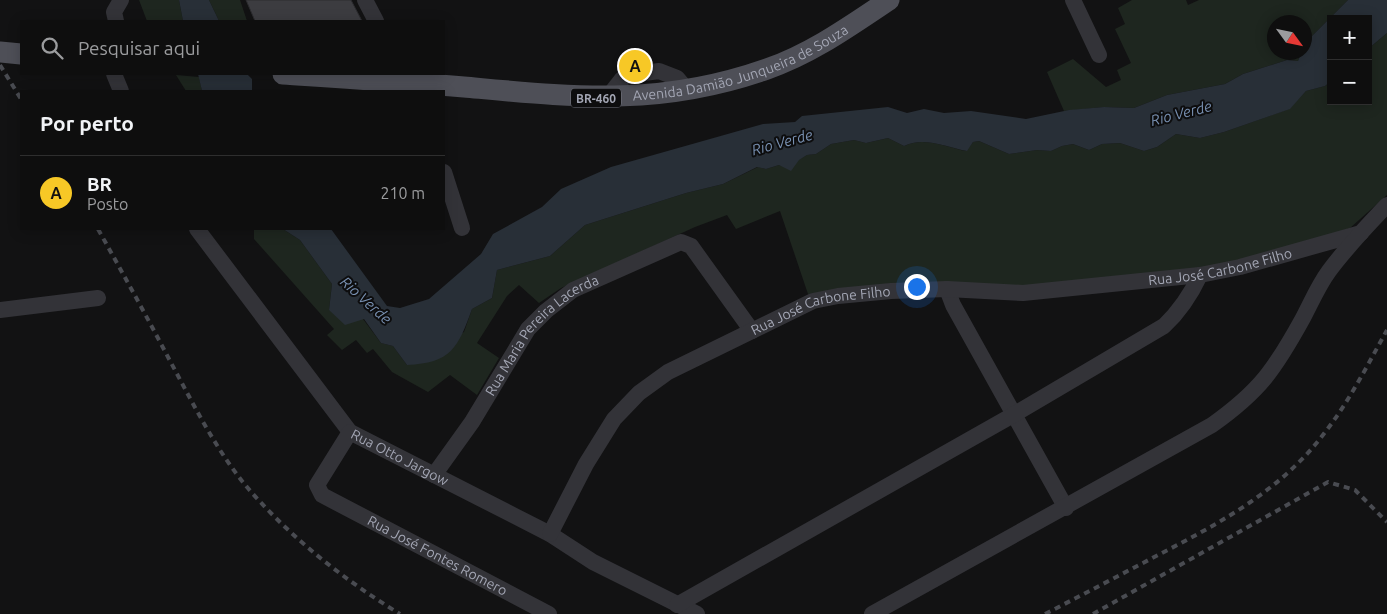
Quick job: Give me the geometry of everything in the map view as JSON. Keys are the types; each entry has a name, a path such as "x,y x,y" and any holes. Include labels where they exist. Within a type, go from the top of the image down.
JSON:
{"main road":[{"name":"Avenida Damião Junqueira de Souza","path":"312,75 399,78 432,88 607,98 688,91 769,68 838,34 888,0"}],"street":[{"path":"116,20 114,12 121,0"},
{"path":"365,0 375,20"},
{"path":"1073,0 1099,55"},
{"path":"114,75 121,90"},
{"path":"445,175 462,228"},
{"path":"872,614 1066,508 1212,425 1256,391 1287,348 1328,273 1360,233 1387,205"},
{"name":"Rua Otto Jargow","path":"198,230 350,432 550,534 593,562 677,605"},
{"name":"Rua José Carbone Filho","path":"550,534 586,464 614,419 639,393 668,372 813,301 838,296 891,291 947,289 1023,292 1200,274 1240,267 1360,233"},
{"name":"Rua Maria Pereira Lacerda","path":"434,475 472,422 528,329 546,311 573,290 681,242 685,242 691,246 752,331"},
{"path":"677,605 1014,415 1164,326 1175,316 1192,292 1200,274"},
{"path":"947,289 953,306 1066,508"},
{"path":"0,310 98,298"},
{"name":"Rua José Fontes Romero","path":"350,432 317,485 320,494 549,614"},
{"path":"677,605 697,614"}],"shaded area":[{"path":"139,0 179,0 183,20 147,20"},
{"path":"209,0 240,0 247,20 219,20"},
{"path":"1132,0 1186,0 1188,5 1199,0 1348,0 1333,15 1327,15 1327,21 1312,36 1312,15 1267,15 1267,60 1287,60 1243,74 1225,84 1167,95 1134,108 1104,107 1064,111 1047,72 1073,59 1106,87 1121,80 1117,70 1131,63 1115,29 1125,24 1118,8"},
{"path":"1387,33 1387,195 1350,228 1237,264 1026,287 894,283 808,294 780,211 736,229 727,215 695,227 561,288 539,303 519,285 507,296 477,343 499,358 477,395 450,375 428,392 392,372 373,349 367,353 356,340 342,350 327,335 334,329 254,239 254,230 285,230 300,240 332,284 329,310 363,319 381,343 393,346 407,365 464,332 472,309 492,298 497,270 550,256 585,225 686,193 723,184 758,167 766,169 779,165 786,167 807,155 816,154 831,144 854,140 866,143 888,138 904,146 911,143 927,142 966,151 973,142 979,141 1009,154 1037,150 1051,151 1073,144 1089,150 1102,144 1120,143 1144,151 1157,147 1176,134 1200,138 1224,132 1289,109 1306,91 1327,84 1327,105 1372,105 1372,46"},
{"path":"176,75 199,77 202,90 185,90"}],"water":[{"path":"179,0 209,0 219,20 183,20"},
{"path":"1348,0 1387,0 1387,33 1372,46 1372,15 1333,15"},
{"name":"Rio Verde","path":"1327,21 1327,84 1325,86 1306,91 1290,109 1224,132 1200,138 1176,134 1157,147 1144,151 1120,143 1102,144 1089,150 1073,144 1051,151 1037,150 1009,154 979,141 973,142 967,151 927,142 911,143 904,146 888,138 866,143 854,140 831,144 816,154 807,155 799,160 791,171 779,165 766,169 757,167 723,184 686,193 585,225 550,256 497,270 492,298 472,309 462,334 451,351 443,357 422,364 407,365 393,346 381,343 364,319 345,325 329,310 332,284 300,240 285,230 332,230 387,306 400,308 429,299 481,254 493,234 542,207 561,189 611,167 763,124 795,122 802,116 888,107 907,113 924,109 944,113 971,111 1026,119 1069,110 1104,107 1134,108 1167,95 1225,84 1243,74 1287,60 1312,60 1312,36"},
{"path":"198,75 248,75 252,79 252,90 202,90"}],"building":[{"path":"246,0 351,0 361,20 255,20"}],"railway":[{"path":"0,65 20,97"},
{"path":"99,230 207,429 240,479 269,512 322,560 400,614"},
{"path":"1045,614 1183,542 1228,516 1271,487 1309,452 1335,419 1387,330"},
{"path":"1093,614 1328,482 1355,490 1387,522"}],"place":[{"name":"BR","path":"635,66"}]}
